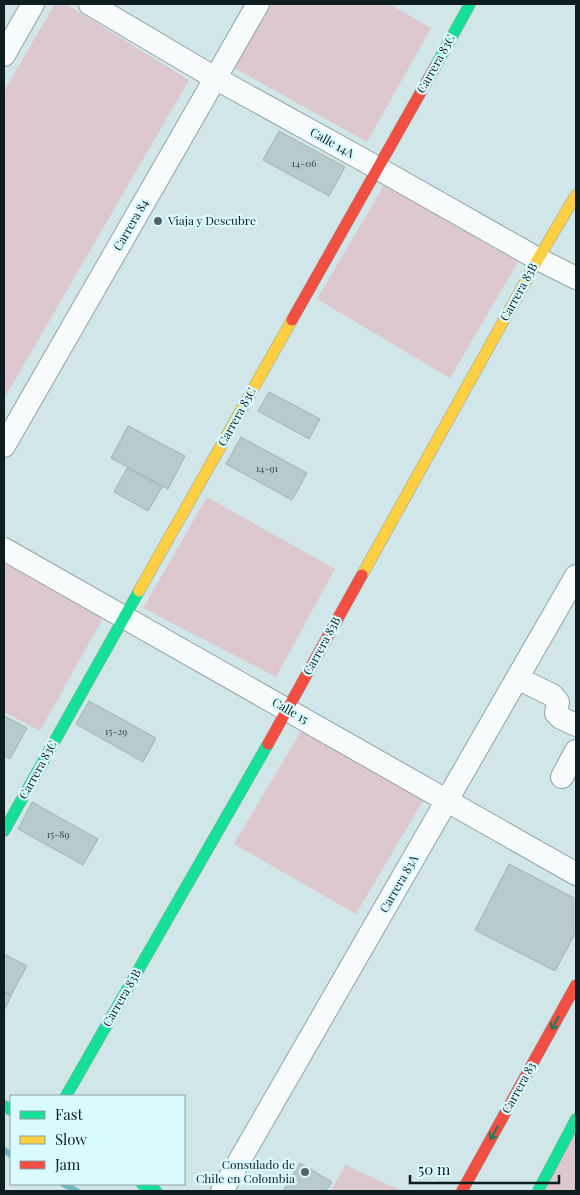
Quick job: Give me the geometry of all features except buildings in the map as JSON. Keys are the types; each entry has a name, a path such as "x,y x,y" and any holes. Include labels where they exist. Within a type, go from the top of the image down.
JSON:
{"street":[{"path":"4,55 33,4"},
{"name":"Calle 14A","path":"90,4 215,78 538,259 576,278"},
{"name":"Carrera 84","path":"4,446 258,4"},
{"name":"Carrera 83C","path":"4,831 470,4"},
{"name":"Carrera 83B","path":"67,1095 287,710 538,259 576,195"},
{"name":"Calle 15","path":"4,548 576,874"},
{"name":"Carrera 83A","path":"222,1191 576,576"},
{"path":"517,678 552,695 558,702 556,713 561,718 576,725"},
{"path":"562,777 576,751"},
{"name":"Carrera 83","path":"462,1191 576,985"},
{"path":"538,1191 576,1119"},
{"path":"144,1185 156,1191"}],"shaded area":[{"path":"55,4 66,4 189,80 4,399 4,91"},
{"path":"267,4 389,4 431,28 367,142 229,65"},
{"path":"384,185 518,262 450,378 317,299"},
{"path":"207,497 335,569 276,677 143,608"},
{"path":"4,563 104,616 40,731 4,712"},
{"path":"301,731 424,799 356,914 234,844"},
{"path":"576,1119 576,1191 538,1191"},
{"path":"346,1164 350,1167 402,1191 331,1191"}],"waterway":[{"path":"4,1150 10,1154"},
{"path":"65,1185 77,1191"}],"traffic: fast":[{"path":"435,67 470,4"},
{"path":"4,831 139,591"},
{"path":"67,1095 268,744"},
{"path":"4,1106 10,1109"},
{"path":"538,1191 576,1119"},
{"path":"144,1185 156,1191"}],"traffic: slow":[{"path":"362,575 538,259 576,195"},
{"path":"139,591 292,320"}],"traffic: jam":[{"path":"292,320 435,67"},
{"path":"268,744 362,575"},
{"path":"462,1191 576,985"}],"place":[{"name":"Viaja y Descubre","path":"158,221"},
{"name":"Consulado de Chile en Colombia","path":"305,1172"}]}
